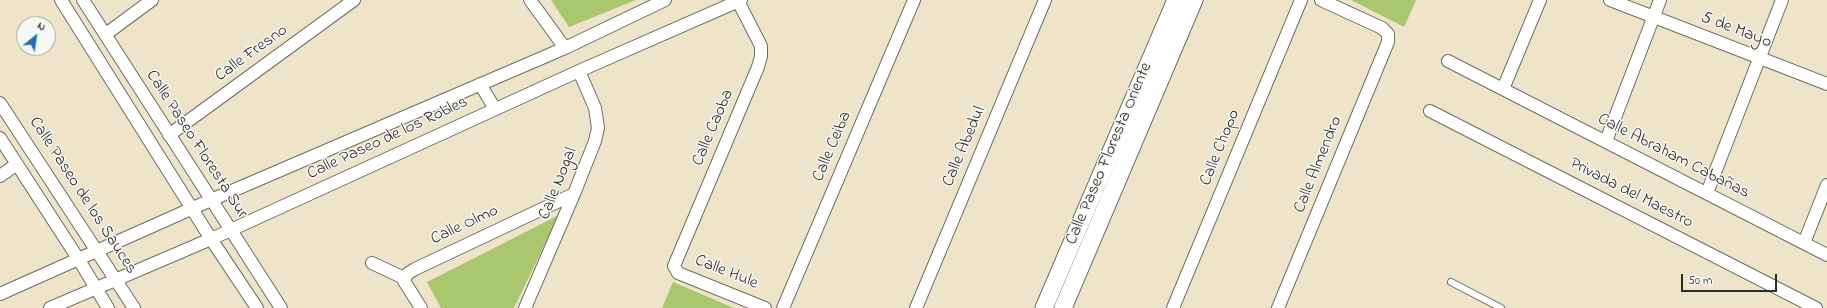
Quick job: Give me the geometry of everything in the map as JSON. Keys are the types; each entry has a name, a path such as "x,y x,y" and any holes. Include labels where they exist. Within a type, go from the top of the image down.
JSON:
{"main road":[{"name":"Calle Paseo Floresta Oriente","path":"1044,308 1176,0"},
{"name":"Calle Paseo Floresta Oriente","path":"1063,308 1194,0"},
{"path":"1074,236 1090,243"}],"street":[{"path":"61,0 193,208 210,239 257,308"},
{"name":"Calle Paseo Floresta Sur","path":"83,0 281,308"},
{"path":"106,34 152,0"},
{"name":"Calle Fresno","path":"169,135 354,0"},
{"path":"530,0 565,48"},
{"name":"Calle Paseo de los Robles","path":"0,294 211,200 565,48 665,0"},
{"name":"Calle Ceiba","path":"783,308 914,0"},
{"name":"Calle Abedul","path":"916,308 1045,0"},
{"name":"Calle Chopo","path":"1173,308 1301,0"},
{"name":"Calle Almendro","path":"1278,308 1388,42 1388,34 1382,28 1321,0"},
{"path":"1503,89 1540,0"},
{"name":"5 de Mayo","path":"1610,0 1827,84"},
{"path":"1606,141 1660,0"},
{"path":"1706,193 1782,0"},
{"name":"Calle Paseo de los Robles","path":"50,308 210,239 579,71 739,1"},
{"name":"Calle Caoba","path":"674,268 758,67 761,56 760,46 739,1"},
{"name":"Calle Abraham Cabañas","path":"1448,61 1827,255"},
{"name":"Calle Nogal","path":"525,308 574,194 595,140 598,128 595,108 579,71"},
{"path":"480,84 495,109"},
{"name":"Calle Paseo de los Sauces","path":"0,103 134,308"},
{"name":"Privada del Maestro","path":"1430,111 1816,308"},
{"path":"0,138 79,260 108,308"},
{"path":"0,176 17,164"},
{"path":"1804,243 1827,185"},
{"name":"Calle Olmo","path":"404,278 414,268 574,194"},
{"path":"372,263 404,278 405,284 421,308"},
{"name":"Calle Hule","path":"674,268 678,273 765,308"}],"lane":[{"path":"1451,282 1500,308"}],"green space":[{"path":"551,0 636,0 569,27"},
{"path":"1351,0 1416,0 1404,27"},
{"path":"559,215 514,308 441,308 427,282"},
{"path":"673,282 734,308 662,308"}]}
